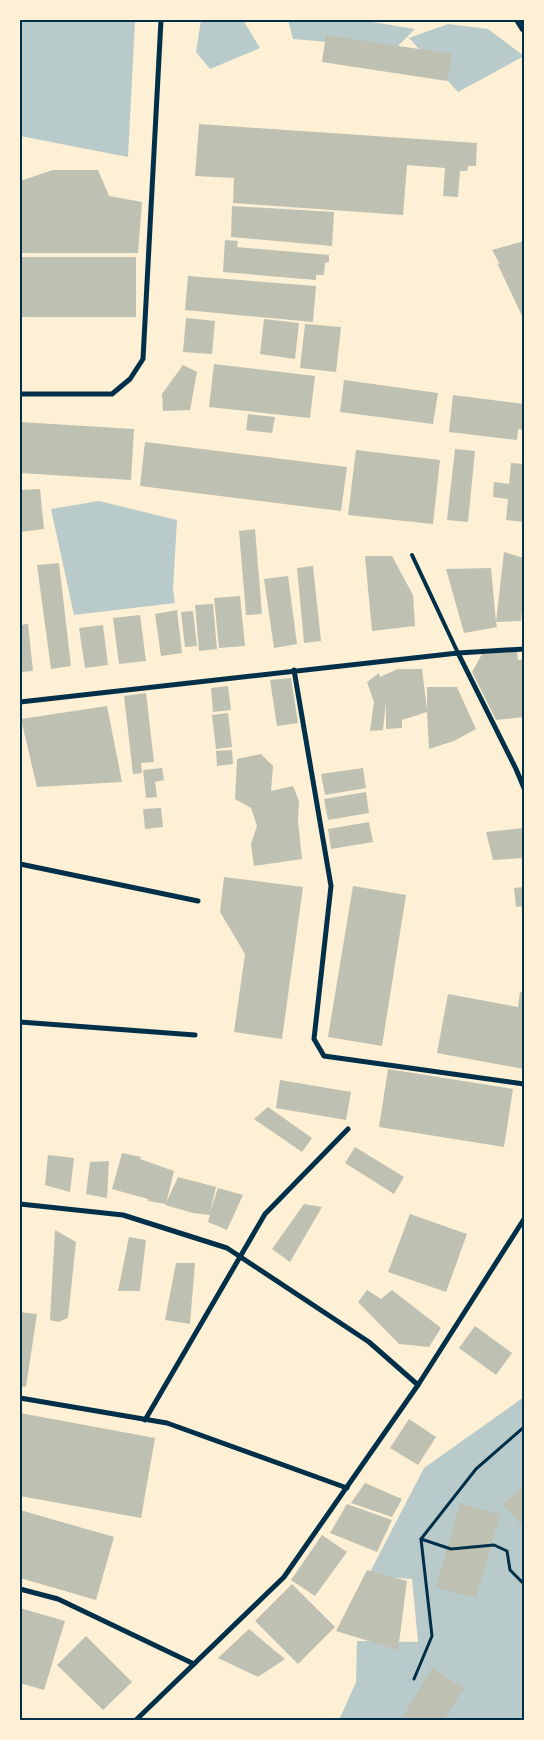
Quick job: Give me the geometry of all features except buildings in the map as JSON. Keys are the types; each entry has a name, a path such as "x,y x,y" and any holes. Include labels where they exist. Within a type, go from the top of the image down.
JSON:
{"street":[{"path":"20,394 112,394 130,379 143,359 161,20"},
{"path":"519,20 524,28"},
{"path":"20,702 294,670 458,653 524,649"},
{"path":"458,653 524,788"},
{"path":"294,670 331,886 314,1039 324,1056 524,1084"},
{"path":"20,864 198,901"},
{"path":"20,1022 195,1035"},
{"path":"145,1420 265,1214 348,1129"},
{"path":"20,1204 123,1215 227,1248 369,1342 418,1385"},
{"path":"136,1720 284,1577 418,1385 524,1219"},
{"path":"20,1398 167,1423 347,1488"},
{"path":"20,1589 58,1599 194,1664"}],"lane":[{"path":"412,555 458,653"}],"path":[{"path":"414,1679 432,1636 421,1539 476,1469 524,1427"},
{"path":"421,1539 451,1549 494,1545 507,1551 510,1570 524,1584"}],"shaded area":[{"path":"20,20 135,20 128,157 20,136"},
{"path":"201,20 243,20 260,48 210,69 196,52"},
{"path":"288,20 360,20 415,29 396,48 293,39"},
{"path":"448,24 488,29 524,56 458,92 409,38"},
{"path":"99,501 177,520 173,589 175,603 74,615 51,509"},
{"path":"524,1397 524,1720 339,1720 356,1682 357,1641 418,1642 412,1579 368,1576 424,1468"}]}
